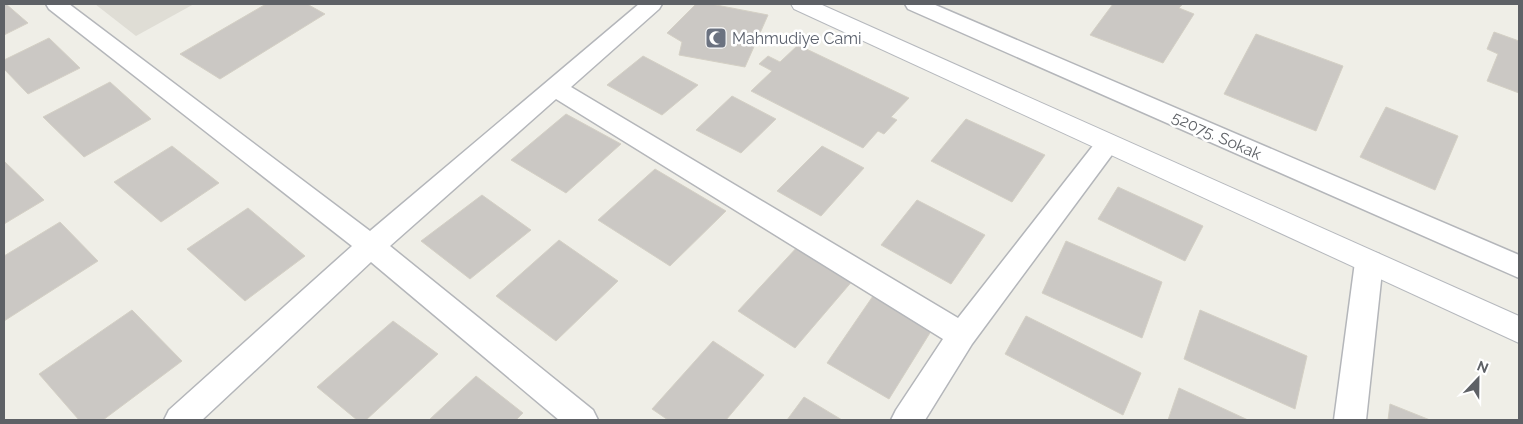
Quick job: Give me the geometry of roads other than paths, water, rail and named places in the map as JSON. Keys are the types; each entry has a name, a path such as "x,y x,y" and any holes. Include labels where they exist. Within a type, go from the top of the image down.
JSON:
{"street":[{"path":"56,4 371,246 582,420"},
{"path":"180,420 371,246 652,4"},
{"path":"802,4 1519,330"},
{"name":"52075. Sokak","path":"915,4 1519,267"},
{"path":"554,87 962,335"},
{"path":"907,420 962,335 1108,144"},
{"path":"1350,420 1369,262"}],"place":[{"name":"Mahmudiye Cami","path":"716,38"}]}
